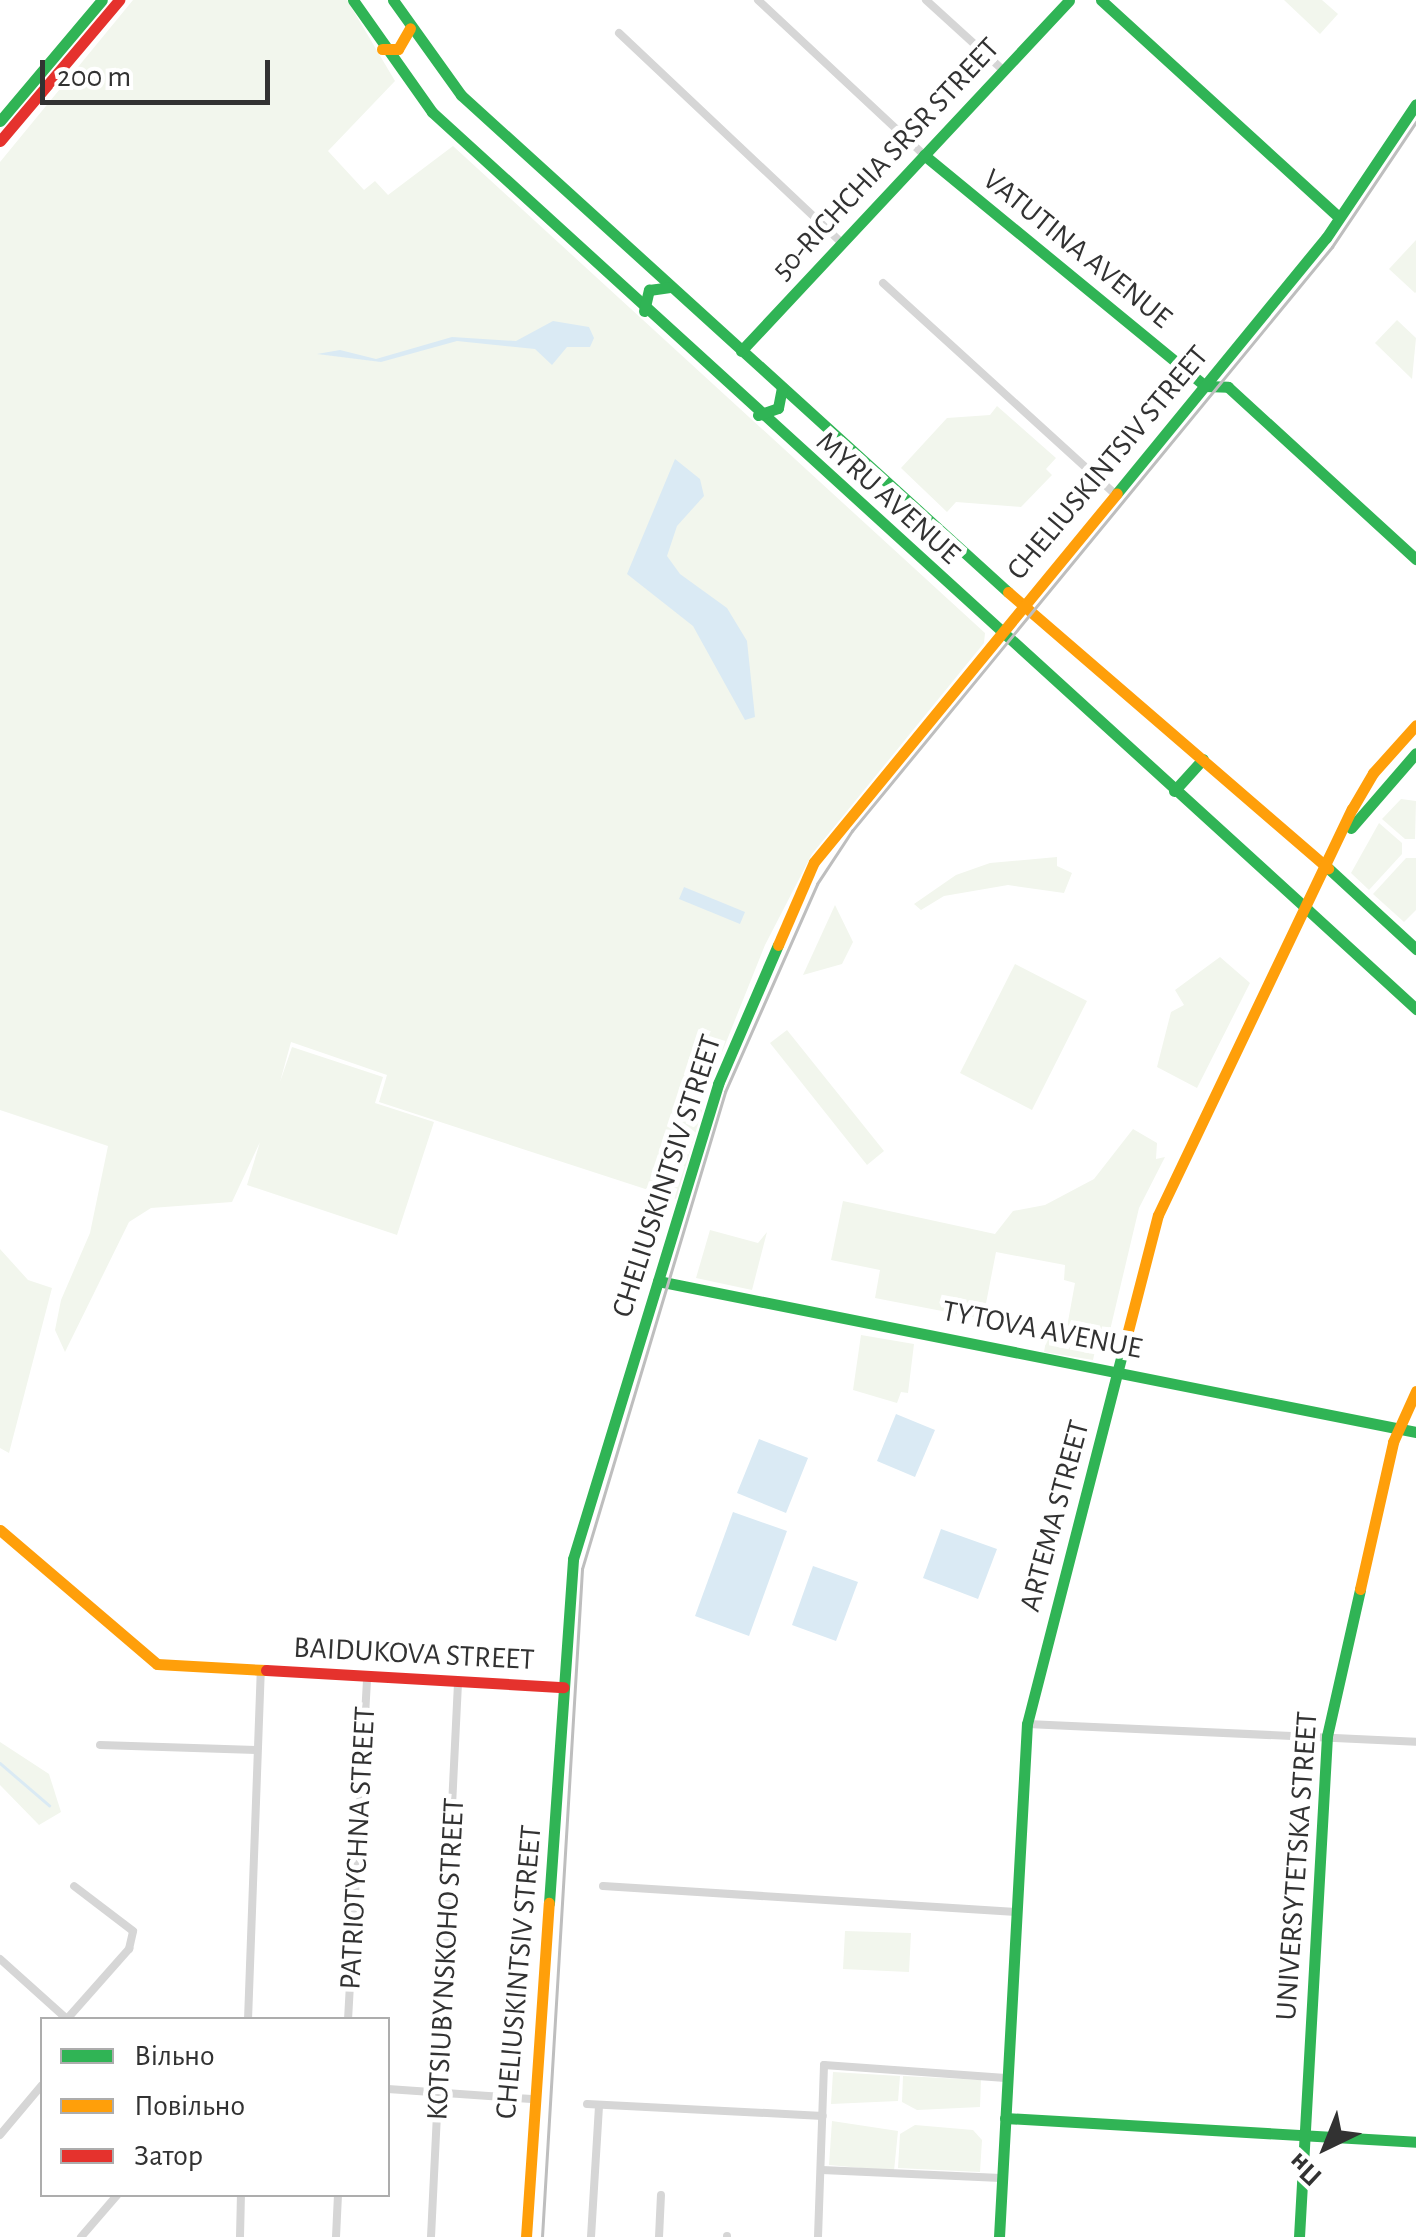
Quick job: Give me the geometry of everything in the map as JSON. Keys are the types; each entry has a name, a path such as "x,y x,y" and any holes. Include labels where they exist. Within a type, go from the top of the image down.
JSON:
{"main road":[{"path":"0,141 102,0"},
{"path":"0,121 83,31 119,0"},
{"name":"MYRU AVENUE","path":"353,0 382,49 432,112 758,415 1416,1008"},
{"name":"MYRU AVENUE","path":"393,0 461,95 1023,606 1328,868 1416,949"},
{"name":"50-RICHCHIA SRSR STREET","path":"740,351 1068,0"},
{"path":"1100,0 1339,217"},
{"path":"382,49 398,50 410,28"},
{"name":"CHELIUSKINTSIV STREET","path":"526,2237 532,2099 554,1892 573,1559 718,1084 814,862 1205,386 1339,217 1416,104"},
{"name":"VATUTINA AVENUE","path":"924,154 1205,386 1228,387 1416,560"},
{"path":"644,310 649,290 670,286"},
{"path":"758,415 778,408 782,388"},
{"name":"ARTEMA STREET","path":"999,2237 1027,1724 1162,1204 1308,910 1366,783 1416,725"},
{"path":"1391,752 1387,768 1404,766"},
{"name":"ARTEMA STREET","path":"1336,851 1416,753"},
{"path":"1174,791 1202,759"},
{"name":"TYTOVA AVENUE","path":"658,1281 1416,1432"},
{"name":"UNIVERSYTETSKA STREET","path":"1298,2237 1327,1736 1398,1429 1416,1390"},
{"name":"BAIDUKOVA STREET","path":"0,1530 157,1664 564,1688"},
{"path":"1004,2118 1416,2142"}],"street":[{"name":"VATUTINA AVENUE","path":"758,0 924,154"},
{"path":"926,0 1003,70"},
{"path":"618,34 842,243"},
{"path":"883,283 1116,494"},
{"name":"BAIDUKOVA STREET","path":"248,2017 260,1670"},
{"name":"PATRIOTYCHNA STREET","path":"348,2017 367,1677"},
{"name":"KOTSIUBYNSKOHO STREET","path":"431,2237 442,2093 458,1682"},
{"path":"1027,1724 1416,1742"},
{"path":"100,1745 257,1750"},
{"path":"69,2017 129,1949 133,1932 74,1886"},
{"path":"603,1886 1016,1912"},
{"path":"0,1960 65,2017"},
{"path":"818,2237 824,2065 1006,2078"},
{"path":"0,2134 40,2087"},
{"path":"390,2089 532,2099"},
{"path":"587,2104 823,2116"},
{"path":"592,2237 599,2105"},
{"path":"822,2170 1001,2178"},
{"path":"659,2237 661,2195"},
{"path":"81,2237 115,2197"},
{"path":"240,2237 241,2197"},
{"path":"336,2237 338,2197"}],"shaded area":[{"path":"133,0 347,0 395,81 328,151 364,190 375,181 388,195 453,146 985,633 984,643 812,854 765,945 711,1080 676,1199 379,1102 387,1075 291,1042 280,1082 292,1047 383,1077 375,1103 434,1122 397,1235 247,1185 260,1142 232,1202 151,1208 129,1222 65,1352 55,1330 61,1300 90,1233 108,1146 0,1110 0,162"},
{"path":"1284,0 1322,0 1338,14 1320,34"},
{"path":"1416,240 1416,292 1415,293 1389,269"},
{"path":"1397,320 1416,338 1412,379 1375,343"},
{"path":"553,321 589,327 594,338 590,347 567,347 552,365 535,349 457,341 381,362 317,354 340,350 376,359 452,337 516,341"},
{"path":"997,406 1056,458 1046,469 1052,475 1021,507 956,502 947,512 901,468 947,418 990,415"},
{"path":"675,459 700,479 704,496 677,526 667,556 680,574 727,608 747,641 755,717 745,720 693,626 627,574"},
{"path":"1401,799 1416,801 1415,839 1405,839 1382,819"},
{"path":"1379,823 1402,843 1402,854 1369,890 1351,873"},
{"path":"1057,857 1057,866 1072,873 1064,893 1008,885 944,896 921,910 914,904 956,875 990,863"},
{"path":"1406,858 1416,858 1416,910 1404,922 1373,894"},
{"path":"684,887 745,912 740,924 679,899"},
{"path":"835,905 853,942 842,964 803,975"},
{"path":"1220,957 1250,983 1197,1088 1157,1067 1171,1012 1184,1005 1175,990"},
{"path":"1015,964 1087,1001 1032,1110 960,1073"},
{"path":"787,1030 884,1151 867,1165 770,1043"},
{"path":"1133,1129 1157,1143 1156,1159 1165,1157 1139,1208 1107,1343 1097,1342 1093,1360 1044,1352 1048,1330 1067,1327 1075,1283 1064,1280 1065,1265 996,1252 983,1319 875,1298 880,1270 831,1260 843,1201 995,1234 1013,1211 1045,1205 1094,1179"},
{"path":"710,1230 758,1243 767,1232 752,1290 696,1278"},
{"path":"0,1249 28,1280 52,1288 9,1453 0,1448"},
{"path":"861,1335 914,1344 908,1393 901,1392 897,1403 853,1390"},
{"path":"896,1414 935,1430 915,1477 877,1461"},
{"path":"759,1439 808,1458 786,1513 737,1493"},
{"path":"733,1512 787,1531 749,1636 695,1616"},
{"path":"941,1529 997,1549 978,1599 923,1578"},
{"path":"813,1566 858,1582 836,1641 792,1625"},
{"path":"0,1742 49,1774 61,1812 39,1825 0,1785"},
{"path":"845,1931 911,1933 909,1972 843,1969"},
{"path":"833,2072 900,2076 898,2101 831,2104"},
{"path":"903,2076 981,2080 980,2107 917,2110 902,2102"},
{"path":"832,2121 898,2131 894,2171 829,2165"},
{"path":"915,2125 973,2130 982,2140 980,2172 898,2168 900,2134"}],"waterway":[{"path":"0,1763 49,1805"}],"tram line":[{"path":"542,2237 582,1569 725,1092 817,884 852,831 1332,247 1416,122"}],"traffic: fast":[{"path":"0,121 102,0"},
{"path":"353,0 432,112 1308,910"},
{"path":"393,0 461,95 1008,592"},
{"path":"741,351 1069,0"},
{"path":"1101,0 1339,217"},
{"path":"1117,493 1326,238 1416,104"},
{"path":"924,155 1205,386 1228,387 1416,559"},
{"path":"644,311 649,290 670,287"},
{"path":"758,415 778,408 782,388"},
{"path":"1351,828 1416,753"},
{"path":"1174,791 1203,759"},
{"path":"1328,868 1416,949"},
{"path":"1308,910 1416,1009"},
{"path":"549,1903 573,1559 718,1084 778,945"},
{"path":"658,1281 1416,1432"},
{"path":"999,2237 1027,1724 1123,1350"},
{"path":"1299,2237 1327,1736 1360,1589"},
{"path":"1005,2118 1416,2142"}],"traffic: slow":[{"path":"382,49 398,49 410,28"},
{"path":"778,945 814,862 1117,493"},
{"path":"1008,592 1328,868"},
{"path":"1123,1350 1158,1215 1352,809 1373,773 1416,725"},
{"path":"1360,1589 1393,1442 1416,1391"},
{"path":"0,1530 157,1664 266,1670"},
{"path":"526,2237 549,1903"}],"traffic: jam":[{"path":"0,141 119,0"},
{"path":"266,1670 564,1687"}]}
